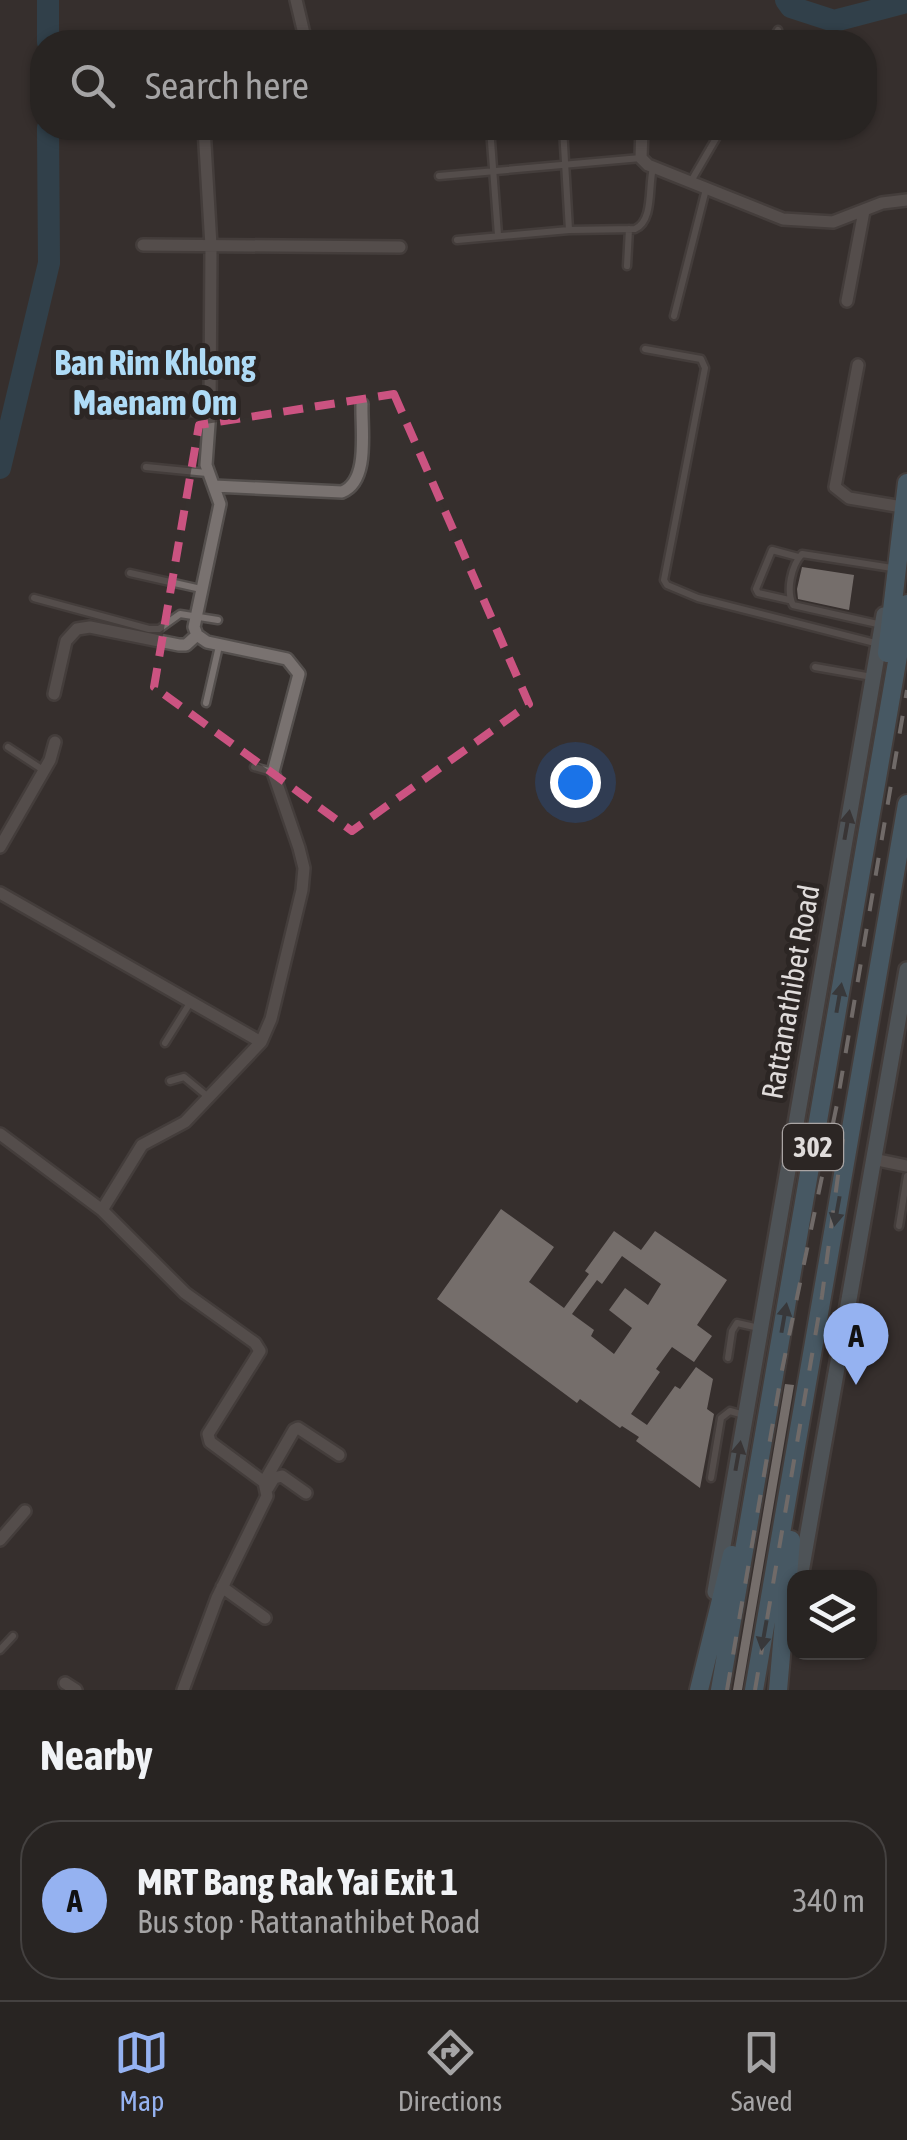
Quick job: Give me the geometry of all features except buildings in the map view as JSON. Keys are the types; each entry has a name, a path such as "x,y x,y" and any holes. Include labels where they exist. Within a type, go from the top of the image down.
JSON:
{"main road":[{"name":"Rattanathibet Road","path":"698,1690 907,482"},
{"path":"864,852 907,482"},
{"name":"Rattanathibet Road","path":"720,1690 907,604"},
{"name":"302","path":"754,1690 907,804"},
{"path":"898,859 907,823"},
{"name":"302","path":"801,1570 907,970"},
{"path":"698,1690 767,1414"},
{"path":"779,1690 801,1420"},
{"path":"779,1690 787,1646"}],"street":[{"path":"296,0 303,30"},
{"path":"102,1210 142,1145 186,1122 261,1042 272,1019 302,890 304,868 273,772 299,674 287,659 207,642 197,635 195,614 220,504 206,473 210,246 205,140"},
{"path":"642,140 642,158 653,168 783,220 833,222 882,203 907,200"},
{"path":"848,302 864,212"},
{"path":"144,245 400,247"},
{"path":"858,365 835,487 849,498 902,507"},
{"path":"214,486 342,492 350,489 358,476 362,404"},
{"path":"136,408 210,410"},
{"path":"54,694 66,641 76,629 90,628 179,645 186,645 197,635"},
{"path":"0,846 44,770 55,742"},
{"path":"0,892 261,1042"},
{"path":"0,1134 102,1210 185,1293 258,1346 260,1351 208,1434 210,1442 265,1487"},
{"path":"873,1159 907,1166"},
{"path":"182,1690 265,1487 294,1430 298,1428 339,1455"},
{"path":"265,1487 277,1475 306,1493"},
{"path":"0,1540 25,1511"},
{"path":"222,1587 266,1618"}],"lane":[{"path":"491,140 498,235"},
{"path":"564,140 569,230"},
{"path":"689,184 715,140"},
{"path":"439,176 642,158"},
{"path":"457,240 643,226 653,168"},
{"path":"674,316 706,189"},
{"path":"626,266 628,229"},
{"path":"644,349 701,359 705,368 664,580 667,585 698,598 879,644"},
{"path":"146,467 206,473"},
{"path":"790,600 758,593 756,589 772,550 798,557 802,554 892,568"},
{"path":"798,557 788,596 793,605 882,625"},
{"path":"130,573 201,588"},
{"path":"34,598 149,629 159,629 173,616 195,614 218,620"},
{"path":"206,704 219,644"},
{"path":"815,667 873,677"},
{"path":"8,748 44,770"},
{"path":"254,767 273,772"},
{"path":"165,1043 191,1002"},
{"path":"170,1081 184,1077 208,1096"},
{"path":"899,1226 907,1176"},
{"path":"728,1358 732,1330 737,1323 760,1328"},
{"path":"710,1478 721,1418 730,1411 745,1415"},
{"path":"0,1650 13,1636"}],"highlighted area":[{"path":"394,394 529,704 352,831 154,687 199,425"}],"waterway":[{"path":"48,0 48,30"},
{"path":"786,0 791,7 834,21 907,2"},
{"path":"0,468 49,263 48,140"}],"railway":[{"path":"727,1690 782,1370 837,1104 907,690"},
{"path":"755,1690 822,1296 843,1138"}],"place":[{"name":"MRT Bang Rak Yai Exit 1","path":"856,1385"}],"district":[{"name":"Ban Rim Khlong Maenam Om","path":"155,383"}]}
